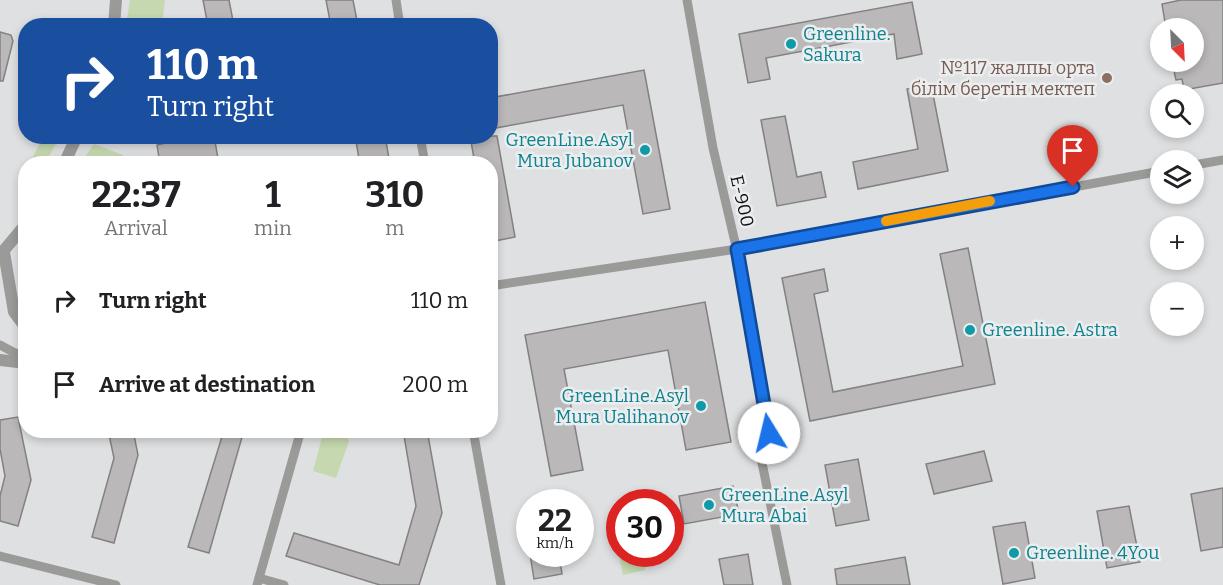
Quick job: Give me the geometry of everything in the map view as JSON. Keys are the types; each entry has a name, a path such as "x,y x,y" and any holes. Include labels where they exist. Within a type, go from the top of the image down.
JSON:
{"street":[{"path":"115,18 116,0"},
{"path":"396,0 399,18"},
{"name":"E-900","path":"687,0 713,148 737,249 769,433 760,453 787,585"},
{"path":"1204,163 1223,160"},
{"path":"498,285 737,249 1150,173"},
{"path":"18,234 2,253 14,312 18,317"},
{"path":"0,345 18,353"},
{"path":"0,360 18,362"},
{"path":"284,585 258,582 299,438"},
{"path":"474,438 501,585"},
{"path":"0,556 116,585"}],"green space":[{"path":"130,0 165,0 163,18 127,18"},
{"path":"40,144 56,144 49,156 34,156"},
{"path":"94,144 123,155 122,156 86,156"},
{"path":"322,438 347,438 349,441 336,478 313,471"},
{"path":"621,567 644,567 645,570 623,575"}],"building":[{"path":"203,0 229,0 232,18 206,18"},
{"path":"326,0 353,0 356,18 329,18"},
{"path":"1181,0 1223,0 1223,83 1204,86 1204,84 1183,84 1182,79 1176,80 1174,72 1204,72 1204,18 1164,18 1162,4"},
{"name":"Greenline. Sakura","path":"912,2 922,54 897,59 894,34 766,58 770,79 748,83 739,34"},
{"path":"0,32 11,35 13,41 3,81 0,81"},
{"name":"GreenLine.Asyl Mura Jubanov","path":"644,70 670,209 643,214 623,105 498,128 498,97"},
{"path":"931,84 948,171 858,189 853,162 918,149 907,89"},
{"path":"785,116 797,177 821,172 826,197 777,206 761,120"},
{"path":"498,142 515,237 498,240 498,156 474,156 471,144 498,144"},
{"path":"215,144 218,156 159,156 157,145"},
{"path":"356,144 386,144 389,156 359,156"},
{"name":"Greenline. Astra","path":"968,248 995,384 810,421 782,278 824,269 828,291 814,294 833,392 963,366 940,254"},
{"name":"GreenLine.Asyl Mura Ualihanov","path":"705,302 731,442 686,450 668,350 564,369 583,470 551,476 525,335"},
{"path":"18,417 18,438 22,438 31,480 18,526 0,521 0,496 5,476 0,449 0,420"},
{"path":"110,438 135,438 138,455 114,543 92,537 114,458"},
{"path":"222,438 242,438 209,553 188,547"},
{"path":"404,438 428,438 442,513 419,585 380,585 286,556 294,533 399,565 416,506"},
{"path":"984,451 992,481 934,494 926,464"},
{"path":"858,459 869,520 836,526 825,465"},
{"name":"GreenLine.Asyl Mura Abai","path":"733,486 739,514 684,524 684,495"},
{"path":"1223,488 1223,547 1201,551 1191,494"},
{"path":"1129,506 1140,562 1107,568 1097,511"},
{"name":"Greenline. 4You","path":"1025,522 1035,578 1003,584 993,527"},
{"name":"GreenLine.Asyl Mura Abai","path":"748,554 753,585 724,585 719,559"},
{"path":"905,557 910,585 837,585 835,569"},
{"path":"532,567 561,567 562,574 534,579"}],"slow traffic":[{"path":"886,221 990,201"}],"place":[{"name":"Greenline. Sakura","path":"791,44"},
{"name":"№117 жалпы орта білім беретін мектеп","path":"1107,78"},
{"name":"GreenLine.Asyl Mura Jubanov","path":"645,150"},
{"name":"Greenline. Astra","path":"970,330"},
{"name":"GreenLine.Asyl Mura Ualihanov","path":"701,406"},
{"name":"GreenLine.Asyl Mura Abai","path":"709,505"},
{"name":"Greenline. 4You","path":"1014,553"}],"route":[{"path":"769,433 737,249 1073,187"}]}
